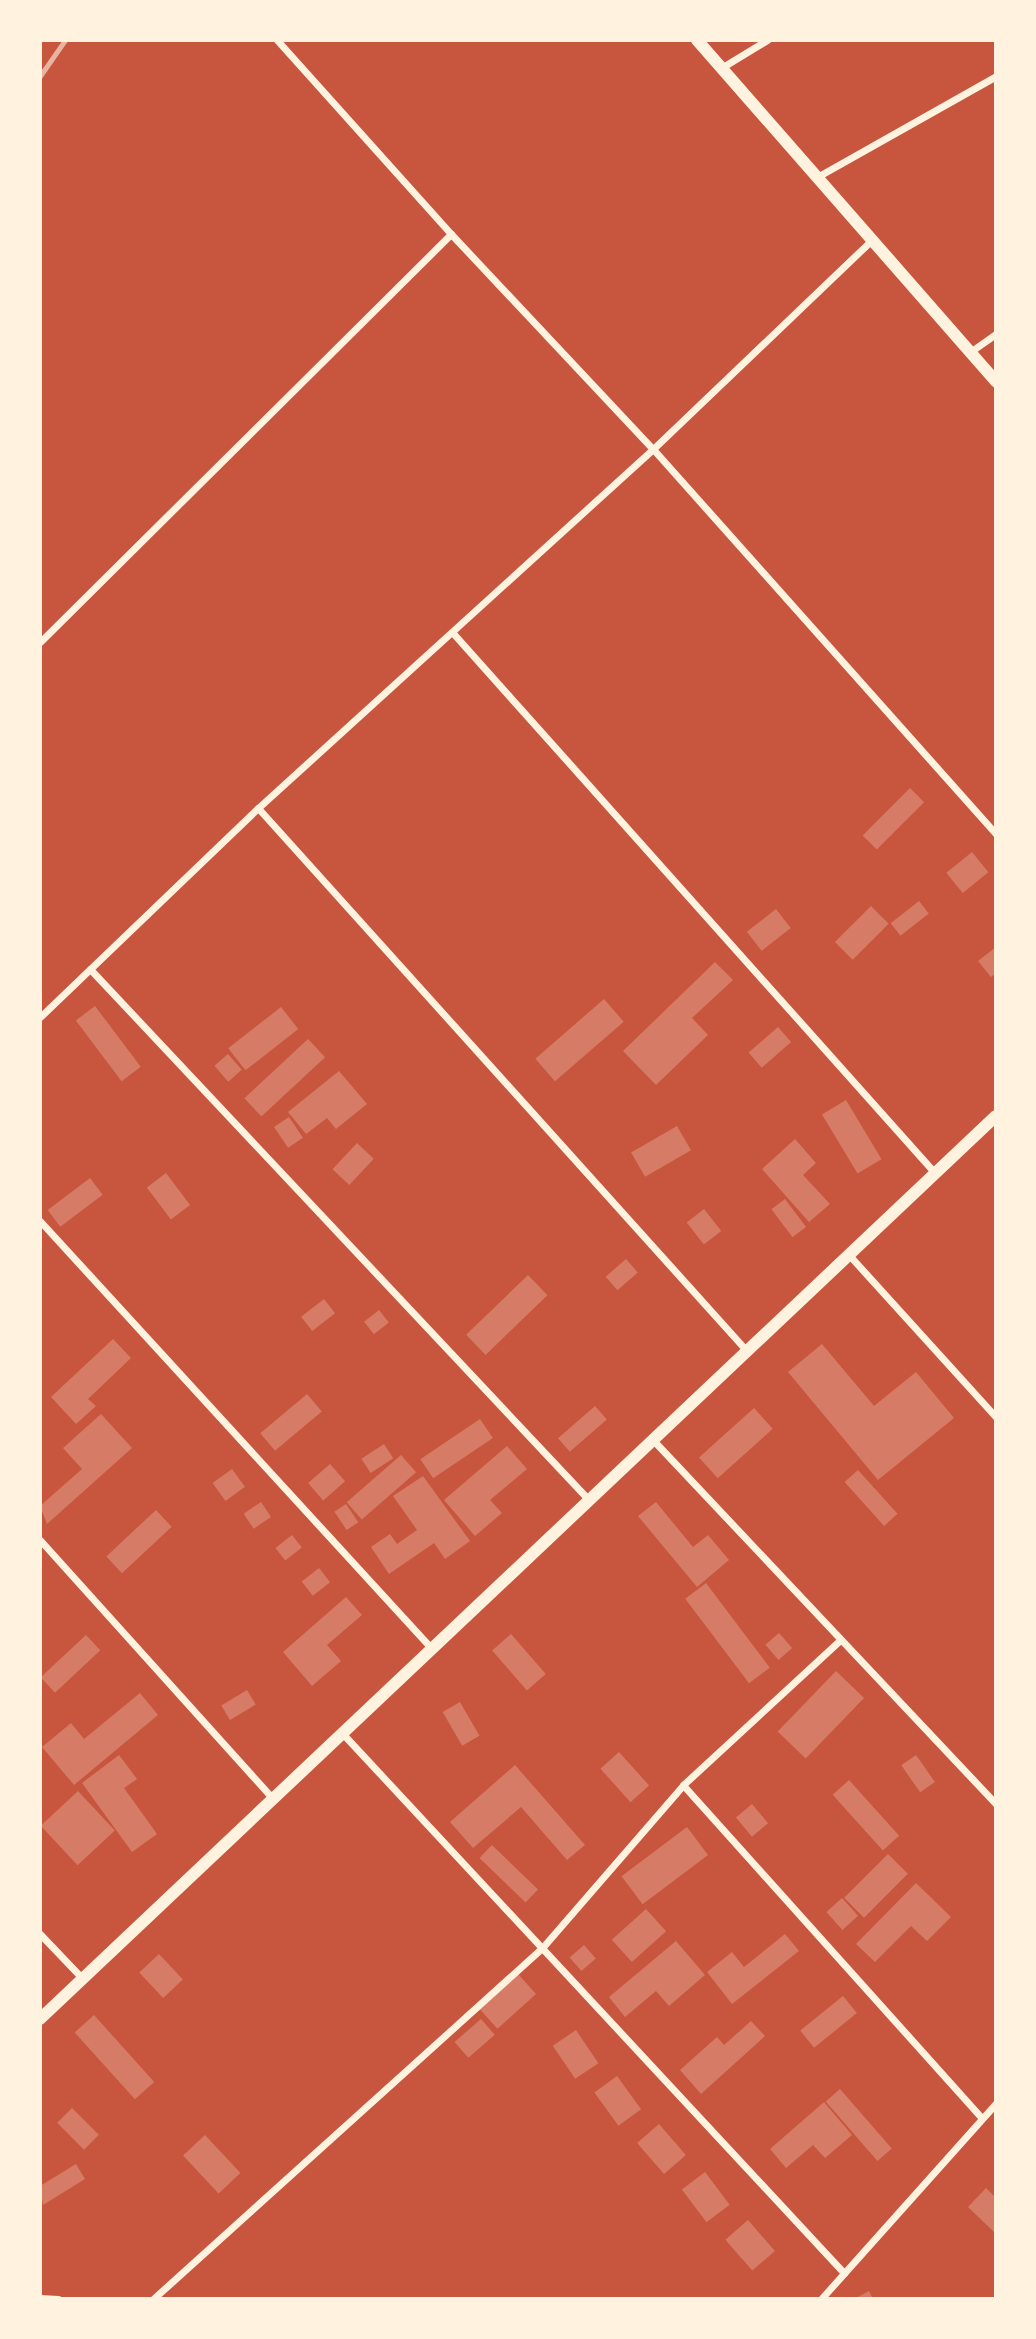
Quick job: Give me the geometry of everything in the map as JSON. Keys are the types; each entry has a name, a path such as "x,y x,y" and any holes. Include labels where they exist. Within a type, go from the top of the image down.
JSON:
{"street":[{"path":"277,40 451,234 653,449 996,834"},
{"path":"697,40 996,381"},
{"path":"722,68 767,40"},
{"path":"817,177 996,76"},
{"path":"40,642 451,234"},
{"path":"40,1017 258,808 653,449 872,240"},
{"path":"970,352 996,334"},
{"path":"452,632 935,1173"},
{"path":"258,808 747,1351"},
{"path":"90,969 589,1500"},
{"path":"40,2019 996,1116"},
{"path":"40,1221 432,1649"},
{"path":"849,1255 996,1417"},
{"path":"653,1440 996,1804"},
{"path":"40,1540 274,1798"},
{"path":"152,2299 542,1948 682,1785 841,1640"},
{"path":"342,1734 844,2273"},
{"path":"682,1785 981,2117"},
{"path":"40,1934 83,1979"},
{"path":"821,2299 981,2117 996,2104"},
{"path":"40,2298 58,2299"}],"building":[{"path":"910,788 924,802 877,850 863,835"},
{"path":"972,852 988,872 963,893 946,873"},
{"path":"919,901 929,914 900,936 891,923"},
{"path":"871,906 889,924 853,960 835,942"},
{"path":"776,909 791,928 762,951 747,932"},
{"path":"996,947 996,973 991,977 978,961"},
{"path":"715,962 733,980 692,1018 708,1035 656,1085 623,1051"},
{"path":"604,999 624,1022 555,1081 535,1059"},
{"path":"95,1006 141,1067 122,1081 76,1020"},
{"path":"281,1007 298,1029 245,1070 228,1048"},
{"path":"778,1027 791,1042 762,1068 749,1053"},
{"path":"308,1039 325,1057 261,1117 244,1098"},
{"path":"228,1054 242,1070 228,1082 214,1066"},
{"path":"339,1071 367,1104 336,1129 327,1118 306,1134 288,1112"},
{"path":"846,1100 882,1159 858,1174 822,1114"},
{"path":"289,1117 303,1138 288,1148 274,1127"},
{"path":"677,1126 691,1150 645,1177 631,1152"},
{"path":"795,1139 816,1163 803,1175 830,1204 809,1222 762,1169"},
{"path":"357,1143 374,1159 349,1185 332,1169"},
{"path":"166,1173 190,1205 171,1219 147,1187"},
{"path":"90,1178 103,1195 60,1227 48,1210"},
{"path":"785,1199 806,1227 792,1237 771,1209"},
{"path":"704,1209 721,1231 704,1245 687,1223"},
{"path":"626,1259 638,1273 617,1290 606,1277"},
{"path":"528,1275 547,1295 486,1355 466,1335"},
{"path":"324,1299 335,1313 312,1331 301,1317"},
{"path":"379,1310 389,1323 374,1334 364,1322"},
{"path":"113,1339 131,1358 88,1399 96,1406 76,1424 51,1397"},
{"path":"822,1344 874,1406 916,1372 954,1418 878,1480 788,1372"},
{"path":"307,1394 322,1412 275,1451 260,1433"},
{"path":"595,1406 607,1420 570,1452 558,1438"},
{"path":"754,1408 773,1429 718,1478 699,1458"},
{"path":"101,1414 132,1448 47,1524 40,1506 82,1469 63,1448"},
{"path":"480,1419 493,1438 433,1478 420,1459"},
{"path":"384,1444 393,1458 371,1473 361,1459"},
{"path":"507,1446 527,1469 490,1500 502,1513 475,1536 444,1500"},
{"path":"401,1455 416,1472 362,1520 347,1502"},
{"path":"330,1464 345,1481 323,1500 308,1483"},
{"path":"232,1469 245,1487 226,1501 213,1483"},
{"path":"858,1470 897,1514 884,1526 845,1482"},
{"path":"423,1476 470,1541 445,1559 434,1543 389,1574 371,1547 390,1534 397,1544 417,1530 393,1496"},
{"path":"261,1502 271,1517 254,1529 244,1514"},
{"path":"656,1502 693,1547 708,1535 729,1560 697,1587 638,1516"},
{"path":"346,1504 358,1522 347,1530 334,1512"},
{"path":"156,1510 172,1527 122,1573 106,1556"},
{"path":"292,1535 302,1548 285,1561 275,1548"},
{"path":"319,1568 330,1582 313,1596 302,1582"},
{"path":"706,1583 770,1668 749,1683 685,1599"},
{"path":"346,1597 362,1615 327,1645 341,1661 312,1686 283,1652"},
{"path":"779,1633 792,1648 779,1660 765,1645"},
{"path":"511,1634 546,1674 527,1690 492,1650"},
{"path":"86,1635 100,1650 55,1693 41,1677"},
{"path":"836,1671 864,1698 806,1759 778,1731"},
{"path":"247,1690 256,1705 230,1720 221,1705"},
{"path":"140,1693 158,1715 74,1785 42,1747 71,1723 84,1739"},
{"path":"460,1702 480,1736 462,1746 443,1712"},
{"path":"619,1752 649,1785 631,1802 600,1769"},
{"path":"119,1755 137,1779 124,1788 157,1834 132,1852 82,1783"},
{"path":"916,1755 935,1782 920,1792 901,1765"},
{"path":"515,1765 585,1845 567,1860 521,1807 473,1848 450,1822"},
{"path":"849,1780 899,1836 883,1850 833,1795"},
{"path":"78,1791 115,1830 78,1865 41,1826"},
{"path":"752,1804 768,1823 752,1837 736,1817"},
{"path":"687,1827 708,1855 643,1904 622,1876"},
{"path":"492,1845 538,1889 526,1902 479,1858"},
{"path":"888,1854 908,1874 864,1918 844,1898"},
{"path":"916,1883 951,1917 927,1941 911,1926 875,1962 856,1944"},
{"path":"842,1898 858,1916 842,1930 826,1912"},
{"path":"646,1909 666,1931 632,1962 612,1940"},
{"path":"785,1934 799,1951 732,2004 707,1972 732,1952 744,1967"},
{"path":"676,1941 705,1975 669,2006 656,1991 625,2017 609,1997"},
{"path":"584,1945 596,1959 581,1971 570,1957"},
{"path":"159,1954 183,1980 163,1998 139,1972"},
{"path":"518,1974 536,1994 497,2029 479,2009"},
{"path":"843,1996 857,2013 814,2048 800,2031"},
{"path":"94,2015 154,2082 135,2099 75,2032"},
{"path":"481,2019 495,2035 468,2058 455,2042"},
{"path":"751,2021 765,2036 701,2094 680,2070 717,2037 724,2045"},
{"path":"576,2030 598,2063 575,2079 553,2046"},
{"path":"617,2076 641,2109 618,2126 594,2092"},
{"path":"840,2089 892,2149 877,2161 826,2101"},
{"path":"824,2102 852,2135 825,2158 813,2145 786,2168 770,2149"},
{"path":"72,2108 99,2135 84,2150 57,2123"},
{"path":"659,2124 686,2155 664,2174 637,2143"},
{"path":"205,2135 240,2173 219,2193 183,2155"},
{"path":"76,2164 85,2179 43,2205 40,2186"},
{"path":"705,2172 730,2205 707,2222 682,2189"},
{"path":"986,2188 996,2198 996,2234 968,2207"},
{"path":"748,2220 775,2251 752,2271 725,2240"},
{"path":"869,2291 873,2299 854,2299"}],"railway":[{"path":"40,76 65,40"}]}
